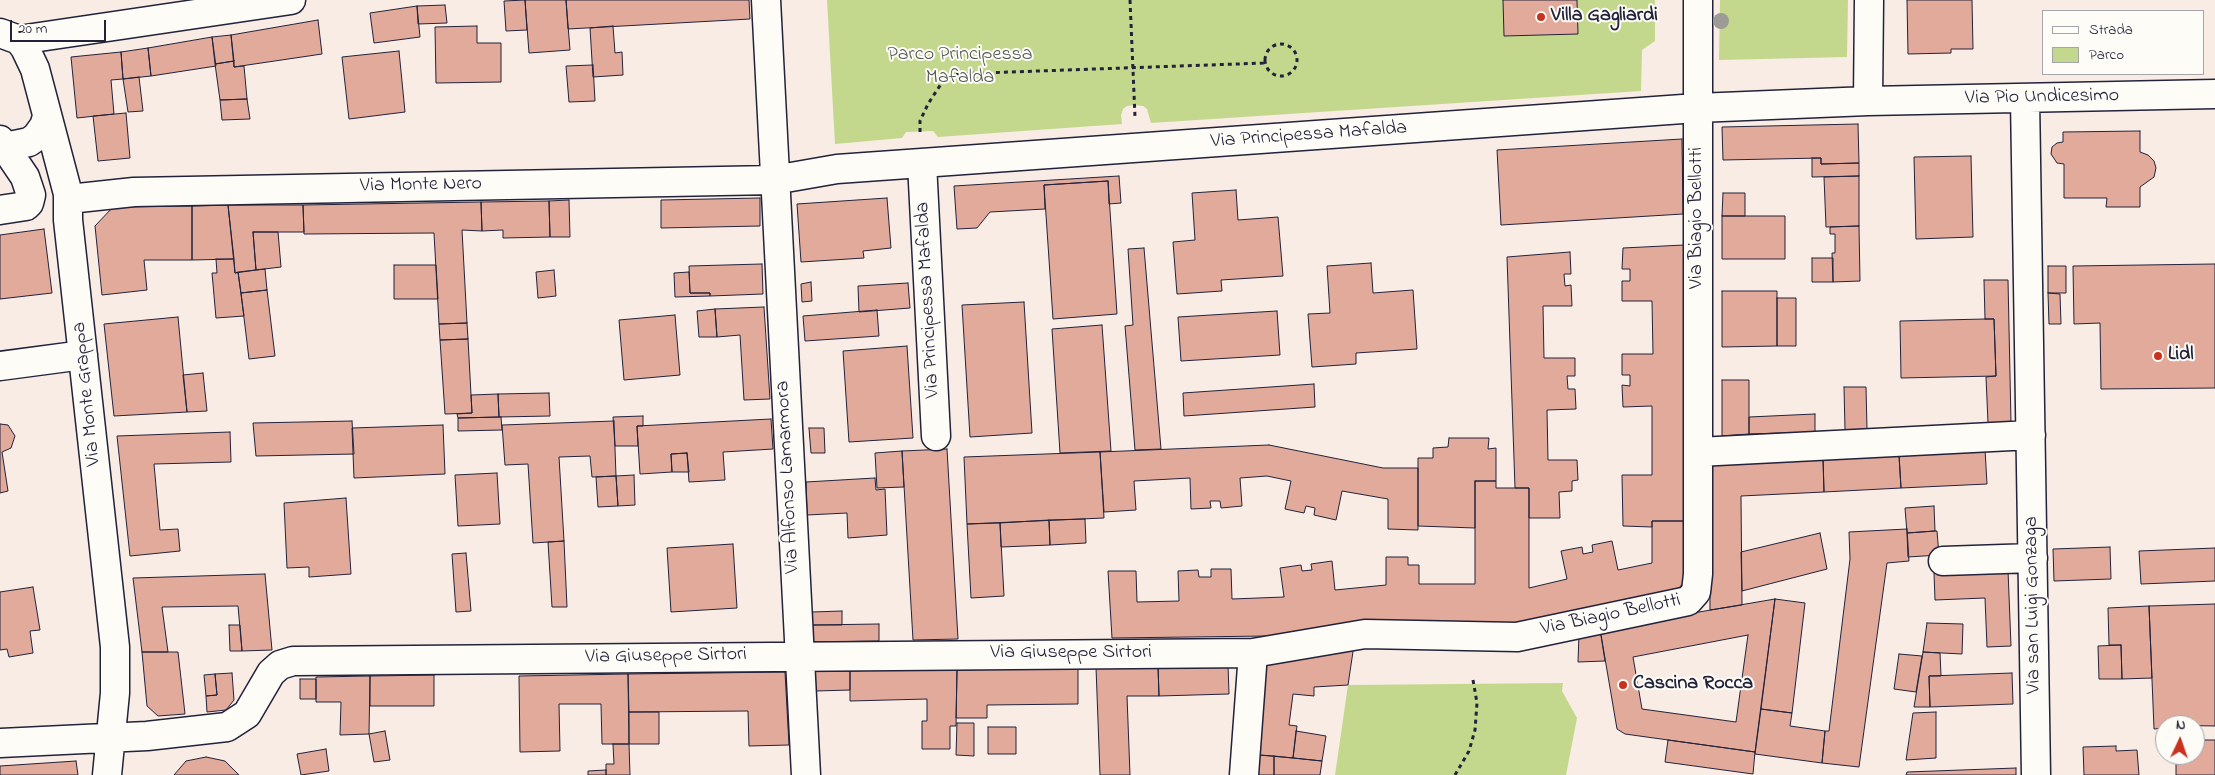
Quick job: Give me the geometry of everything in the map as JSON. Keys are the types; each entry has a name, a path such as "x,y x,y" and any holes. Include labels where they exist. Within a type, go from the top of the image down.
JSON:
{"street":[{"path":"9,37 291,0"},
{"name":"Via Alfonso Lamarmora","path":"766,0 798,655 806,775"},
{"name":"Via Biagio Bellotti","path":"1253,653 1364,634 1517,637 1688,601 1696,592 1698,452 1698,0"},
{"path":"1868,101 1869,0"},
{"name":"Via Monte Grappa","path":"9,37 26,48 35,68 47,117 66,180 69,199 68,220 115,647 115,693 107,775"},
{"name":"Via Pio Undicesimo","path":"1698,108 1868,101 2215,94"},
{"name":"Via san Luigi Gonzaga","path":"2025,99 2036,775"},
{"name":"Via Principessa Mafalda","path":"774,180 837,169 1698,108"},
{"path":"2,143 29,142 40,132 47,117"},
{"path":"2,143 20,169 29,187 29,202 11,209"},
{"name":"Via Principessa Mafalda","path":"922,164 936,436"},
{"name":"Via Monte Nero","path":"69,199 134,192 774,180"},
{"path":"0,366 84,355"},
{"path":"1698,452 2031,435"},
{"path":"1944,561 2033,558"},
{"path":"1244,775 1253,653"},
{"name":"Via Giuseppe Sirtori","path":"0,743 146,736 227,727 246,714 271,673 280,665 293,661 798,655 1253,653"}],"path":[{"path":"1130,0 1135,120"},
{"path":"1281,44 1291,48 1296,57 1292,72 1282,76 1272,74 1265,63 1268,50 1281,44"},
{"path":"920,131 920,121 928,104 941,84 954,74 1265,63"},
{"path":"1455,775 1469,751 1475,730 1477,712 1473,680"}],"green space":[{"name":"Parco Principessa Mafalda","path":"827,0 1655,0 1655,41 1642,50 1641,91 1151,123 1147,109 1143,106 1134,105 1123,109 1121,115 1122,124 938,137 933,131 906,132 902,138 835,144"},
{"path":"1720,0 1848,0 1847,57 1719,60"},
{"path":"1563,683 1562,691 1577,718 1566,775 1335,775 1348,685"}],"building":[{"path":"525,0 527,30 506,31 504,1"},
{"path":"525,0 566,0 570,50 529,53"},
{"path":"566,0 749,0 750,19 568,29"},
{"name":"Villa Gagliardi","path":"1503,0 1577,0 1578,34 1504,36"},
{"path":"1907,0 1972,0 1973,49 1951,49 1951,53 1908,54"},
{"path":"445,5 447,23 418,24 417,6"},
{"path":"417,6 420,37 374,43 370,13"},
{"path":"318,20 322,54 234,67 231,35"},
{"path":"477,26 477,43 501,43 501,82 436,83 435,27"},
{"path":"613,26 615,53 622,52 623,75 593,77 590,28"},
{"path":"231,35 234,61 215,64 212,37"},
{"path":"212,37 216,66 151,76 148,48"},
{"path":"148,48 151,76 123,79 121,52"},
{"path":"399,51 405,112 349,119 342,57"},
{"path":"121,52 123,79 111,80 114,114 77,118 71,57"},
{"path":"234,61 234,67 244,66 247,99 220,100 215,64"},
{"path":"593,65 595,101 569,102 566,66"},
{"path":"139,77 143,111 128,112 123,79"},
{"path":"247,99 250,119 222,120 220,100"},
{"path":"126,113 130,158 98,161 93,116"},
{"path":"1858,124 1859,163 1821,164 1821,158 1723,160 1722,127"},
{"path":"2140,131 2140,152 2148,155 2154,161 2156,168 2154,177 2140,187 2140,207 2106,207 2107,198 2064,198 2064,164 2057,163 2051,154 2052,147 2057,143 2063,142 2063,132"},
{"path":"1682,139 1683,214 1501,225 1497,150"},
{"path":"1971,156 1973,237 1916,239 1914,157"},
{"path":"1812,158 1821,158 1821,164 1859,163 1859,176 1812,177"},
{"path":"1119,176 1121,203 1109,204 1108,181 1044,185 1045,209 990,212 977,228 957,229 954,186"},
{"path":"1859,176 1859,226 1826,227 1824,177"},
{"path":"1108,181 1117,314 1053,319 1044,185"},
{"path":"1236,190 1238,220 1278,217 1283,276 1221,280 1222,291 1177,294 1173,242 1195,240 1192,193"},
{"path":"1723,193 1745,193 1745,216 1722,216"},
{"path":"760,198 760,226 661,228 661,200"},
{"path":"887,198 891,248 863,251 864,258 801,262 797,204"},
{"path":"569,200 570,237 550,237 549,201"},
{"path":"549,201 550,237 503,238 503,230 482,231 481,202"},
{"path":"481,202 482,231 462,230 467,323 439,324 434,233 304,234 303,205"},
{"path":"228,205 234,259 192,260 192,206"},
{"path":"228,205 303,205 304,232 253,232 256,270 235,273"},
{"path":"192,206 192,260 144,260 147,290 102,295 95,226 113,207"},
{"path":"1722,216 1785,216 1785,259 1722,259"},
{"path":"1859,226 1860,281 1833,282 1832,253 1835,253 1835,234 1830,234 1830,227"},
{"path":"44,229 52,293 0,299 0,235"},
{"path":"253,232 278,232 281,267 256,270"},
{"path":"1684,245 1686,521 1652,521 1652,527 1623,526 1622,475 1652,475 1652,406 1623,407 1622,385 1630,386 1630,375 1622,375 1622,354 1653,354 1652,301 1622,301 1622,281 1630,281 1630,269 1622,269 1623,248"},
{"path":"1144,248 1161,449 1135,450 1125,326 1133,325 1128,249"},
{"path":"1570,252 1571,274 1564,274 1565,286 1571,285 1572,306 1543,306 1544,358 1575,358 1575,376 1567,376 1568,389 1575,389 1576,409 1547,410 1548,460 1577,460 1578,480 1572,481 1572,491 1559,492 1560,518 1529,518 1529,488 1515,488 1507,257"},
{"path":"1812,258 1833,258 1833,282 1812,282"},
{"path":"216,259 234,259 235,273 238,272 244,316 216,318 212,273 217,273"},
{"path":"1371,263 1373,293 1413,290 1417,349 1356,353 1356,364 1312,367 1308,314 1330,313 1327,266"},
{"path":"762,264 763,294 710,296 710,293 690,293 689,266"},
{"name":"Lidl","path":"2215,264 2215,388 2101,389 2100,323 2074,324 2073,266"},
{"path":"394,265 436,265 438,299 394,299"},
{"path":"2048,266 2066,266 2066,293 2048,293"},
{"path":"265,269 267,290 241,293 238,272"},
{"path":"554,270 556,296 538,298 536,272"},
{"path":"689,272 690,293 710,293 710,296 675,297 674,273"},
{"path":"1984,280 2008,280 2011,423 1988,423 1986,377 1996,376 1994,319 1985,319"},
{"path":"811,282 812,301 802,302 801,284"},
{"path":"908,283 910,308 859,312 858,286"},
{"path":"267,290 275,356 249,359 241,293"},
{"path":"1722,291 1777,291 1777,346 1722,347"},
{"path":"2048,293 2060,294 2061,324 2049,324"},
{"path":"1777,298 1796,298 1796,346 1777,346"},
{"path":"1024,302 1032,433 970,437 962,305"},
{"path":"764,307 770,399 744,400 740,335 717,337 715,309"},
{"path":"715,309 717,337 699,337 697,311"},
{"path":"877,310 879,336 805,341 803,316"},
{"path":"1277,311 1280,355 1181,361 1178,317"},
{"path":"675,315 680,375 624,380 619,320"},
{"path":"178,317 187,412 114,416 104,324"},
{"path":"1994,319 1996,376 1901,378 1900,321"},
{"path":"467,323 468,339 440,340 439,324"},
{"path":"1102,325 1111,451 1060,453 1052,329"},
{"path":"468,339 472,413 445,414 440,340"},
{"path":"907,346 913,438 849,442 843,351"},
{"path":"203,373 207,411 187,412 183,375"},
{"path":"1722,380 1749,380 1749,434 1722,436"},
{"path":"1314,384 1315,407 1184,416 1183,393"},
{"path":"1844,387 1866,387 1867,429 1845,430"},
{"path":"549,393 550,416 499,417 498,394"},
{"path":"498,394 499,417 458,418 457,414 472,413 471,395"},
{"path":"1815,414 1815,432 1749,434 1749,417"},
{"path":"643,416 643,426 637,426 638,446 615,446 613,417"},
{"path":"501,417 502,430 458,431 458,418"},
{"path":"771,419 773,449 723,452 725,480 689,482 687,453 671,454 672,472 640,474 637,426"},
{"path":"352,421 354,454 256,456 253,423"},
{"path":"614,421 616,476 592,477 590,456 559,457 564,541 533,543 528,464 505,465 502,425"},
{"path":"0,424 8,425 15,436 11,448 2,452 8,491 0,493"},
{"path":"443,425 445,474 354,478 352,428"},
{"path":"809,428 824,428 825,453 811,453"},
{"path":"230,432 231,462 154,464 160,530 178,529 180,551 130,556 117,436"},
{"path":"1449,438 1489,438 1488,449 1496,448 1496,481 1475,481 1475,528 1418,526 1418,458 1433,458 1433,448 1448,447"},
{"path":"1269,445 1383,468 1418,468 1418,530 1388,529 1388,499 1342,491 1336,520 1314,515 1315,508 1306,506 1304,513 1285,509 1291,481 1267,476 1240,478 1242,506 1221,508 1220,501 1210,501 1211,508 1191,509 1190,478 1134,481 1136,510 1104,512 1100,452"},
{"path":"947,449 958,639 913,640 902,451"},
{"path":"1985,449 1987,484 1901,488 1899,455"},
{"path":"902,451 904,487 877,488 875,453"},
{"path":"1100,452 1104,518 967,524 964,457"},
{"path":"687,453 689,472 672,472 671,454"},
{"path":"1899,455 1901,488 1824,492 1823,458"},
{"path":"1823,458 1824,492 1741,496 1742,605 1710,610 1709,463"},
{"path":"497,473 500,524 458,526 455,475"},
{"path":"634,475 635,505 618,506 616,476"},
{"path":"616,476 618,506 598,507 596,477"},
{"path":"875,478 876,490 885,489 887,535 848,538 847,513 807,515 806,482"},
{"path":"1475,481 1496,481 1496,488 1529,488 1529,588 1567,579 1561,551 1582,547 1583,554 1593,552 1592,545 1612,541 1618,570 1652,563 1652,521 1686,521 1687,579 1676,591 1494,628 1360,625 1267,636 1112,638 1108,571 1136,571 1137,602 1179,601 1178,571 1198,570 1199,577 1211,577 1211,569 1231,569 1232,599 1284,597 1280,568 1301,565 1302,571 1312,570 1311,564 1332,561 1335,590 1386,585 1386,557 1408,557 1408,565 1419,565 1419,584 1475,584"},
{"path":"346,498 351,574 309,577 309,567 287,568 284,503"},
{"path":"1934,506 1935,531 1907,533 1905,508"},
{"path":"1085,519 1086,543 1050,545 1049,520"},
{"path":"1049,520 1050,545 1001,547 1000,523"},
{"path":"1000,523 1004,596 971,598 967,524"},
{"path":"1907,529 1909,561 1887,563 1859,767 1822,763 1825,731 1829,731 1850,559 1849,532"},
{"path":"1937,531 1939,555 1908,557 1907,533"},
{"path":"1820,533 1827,569 1742,591 1741,552"},
{"path":"564,541 567,607 552,607 548,542"},
{"path":"733,544 737,608 671,612 667,548"},
{"path":"2110,547 2111,579 2054,581 2053,549"},
{"path":"2215,548 2215,581 2141,584 2139,551"},
{"path":"466,553 471,611 456,612 452,554"},
{"path":"2008,570 2011,646 1987,647 1985,598 1935,600 1934,573"},
{"path":"265,574 272,650 242,651 238,606 162,607 168,652 142,652 133,578"},
{"path":"33,587 40,630 30,631 33,653 9,657 7,649 0,650 0,592"},
{"name":"Cascina Rocca","path":"1775,599 1755,752 1625,734 1617,729 1600,629","holes":["1748,635 1736,722 1642,709 1633,657"]},
{"path":"1775,599 1805,603 1792,713 1761,709"},
{"path":"2215,604 2215,726 2205,726 2205,715 2155,715 2154,729 2149,606"},
{"path":"2149,606 2152,678 2122,679 2121,645 2109,645 2108,608"},
{"path":"842,611 842,625 812,625 812,612"},
{"path":"1927,623 1963,624 1962,654 1923,652"},
{"path":"879,624 879,641 813,642 812,625"},
{"path":"229,625 240,625 242,651 230,651"},
{"path":"1600,629 1605,661 1578,662 1579,634"},
{"path":"1354,645 1348,685 1314,687 1314,696 1293,694 1289,725 1297,726 1293,758 1259,755 1267,660"},
{"path":"2121,645 2122,679 2099,679 2098,646"},
{"path":"142,652 178,652 185,714 158,716 147,706"},
{"path":"1923,652 1940,653 1941,676 1929,676 1930,707 1914,707"},
{"path":"1899,654 1922,656 1916,692 1894,689"},
{"path":"1228,665 1229,694 1159,696 1158,666"},
{"path":"1158,666 1159,696 1127,696 1130,775 1100,775 1096,667"},
{"path":"1078,668 1078,704 987,705 987,718 956,718 957,670"},
{"path":"957,670 956,726 950,726 950,749 922,749 922,721 927,721 927,699 850,701 850,671"},
{"path":"815,671 850,671 850,690 816,691"},
{"path":"785,672 789,745 749,746 748,711 629,712 628,674"},
{"path":"232,673 234,700 226,710 207,712 206,696 217,695 215,674"},
{"path":"2012,673 2013,704 1930,707 1929,676"},
{"path":"215,674 217,695 206,696 204,675"},
{"path":"628,674 629,744 602,744 601,704 559,704 560,751 520,752 519,676"},
{"path":"434,675 434,706 370,706 370,676"},
{"path":"370,676 369,734 340,735 341,702 316,702 316,677"},
{"path":"300,679 316,679 316,699 300,699"},
{"path":"1761,709 1792,713 1790,726 1825,731 1822,763 1755,754"},
{"path":"629,712 659,712 659,744 629,744"},
{"path":"1936,712 1936,758 1906,760 1913,713"},
{"path":"957,723 974,723 974,756 956,755"},
{"path":"988,727 1016,727 1016,754 988,754"},
{"path":"385,731 390,760 374,762 369,734"},
{"path":"1296,731 1326,736 1322,761 1293,758"},
{"path":"1668,740 1755,752 1753,774 1665,762"},
{"path":"2205,740 2215,740 2215,775 2176,775 2176,765 2205,765"},
{"path":"613,744 629,744 630,775 606,775 606,764 614,764"},
{"path":"2116,746 2116,751 2137,750 2139,775 2084,775 2083,747"},
{"path":"326,749 329,771 301,775 297,754"},
{"path":"1259,755 1274,756 1274,775 1257,775"},
{"path":"1274,756 1322,761 1320,775 1274,775"},
{"path":"206,757 225,761 239,775 174,775 186,761"},
{"path":"76,761 78,775 0,775 0,766"},
{"path":"2016,768 2016,775 1906,775 1907,772"},
{"path":"606,770 606,775 588,775 588,771"}],"place":[{"name":"Villa Gagliardi","path":"1541,17"},
{"name":"Lidl","path":"2158,356"},
{"name":"Cascina Rocca","path":"1623,685"}]}
